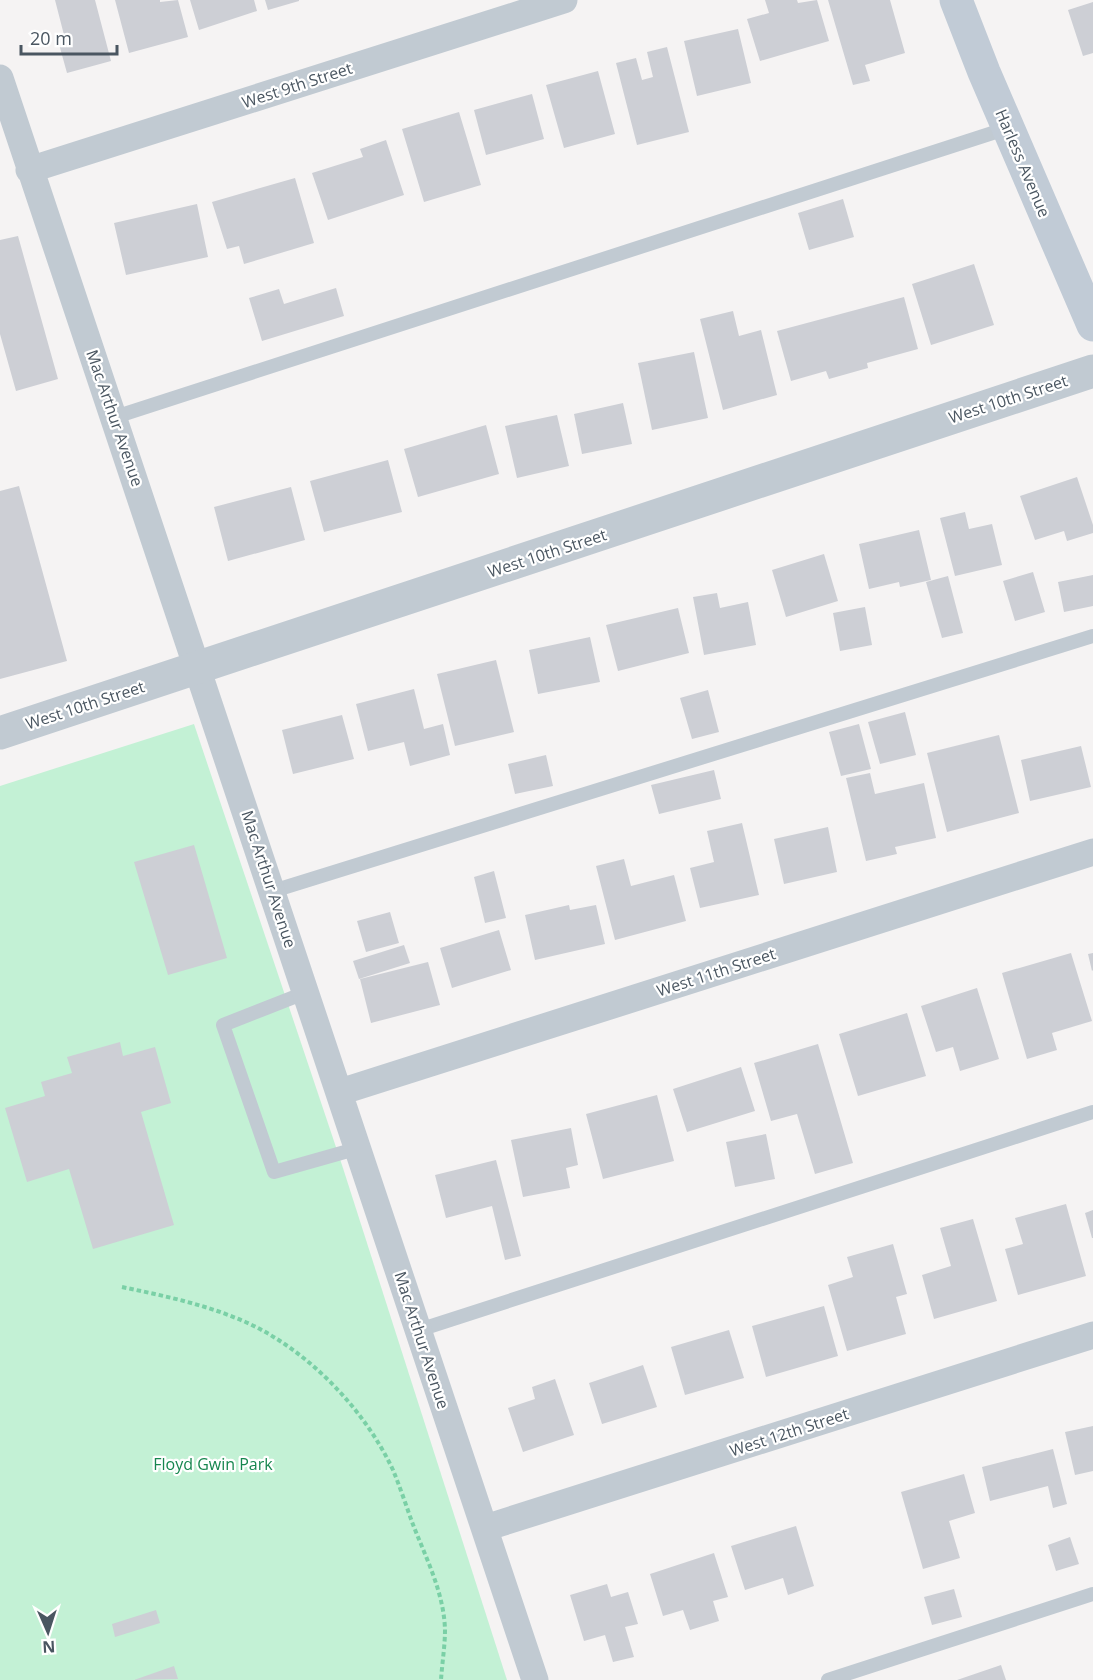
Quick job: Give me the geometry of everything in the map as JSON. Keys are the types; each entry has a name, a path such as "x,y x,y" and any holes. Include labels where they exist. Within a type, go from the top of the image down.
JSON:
{"main road":[{"name":"Harless Avenue","path":"956,0 1008,128 1093,325"}],"street":[{"name":"West 9th Street","path":"29,170 564,0"},
{"name":"Mac Arthur Avenue","path":"0,78 29,170 199,668 535,1680"},
{"name":"West 10th Street","path":"0,733 1093,371"},
{"name":"West 11th Street","path":"340,1092 1093,852"},
{"name":"West 12th Street","path":"485,1528 1093,1335"}],"lane":[{"path":"115,417 1008,128"},
{"path":"273,891 1093,636"},
{"path":"307,992 223,1025 274,1172 358,1148"},
{"path":"419,1330 1093,1112"},
{"path":"828,1680 1093,1594"}],"path":[{"path":"122,1287 183,1300 237,1319 282,1343 349,1402 393,1470 442,1602 445,1630 441,1680"}],"green space":[{"name":"Floyd Gwin Park","path":"194,724 342,1165 507,1680 0,1680 0,786"}],"building":[{"path":"55,0 95,0 111,61 67,73 57,37 64,35"},
{"path":"115,0 160,0 160,2 178,0 188,37 129,53"},
{"path":"190,0 254,0 257,11 199,30"},
{"path":"265,0 299,0 299,1 268,10"},
{"path":"765,0 797,0 798,3 817,0 829,41 760,61 747,19 769,13"},
{"path":"828,0 890,0 905,53 865,65 870,81 853,85"},
{"path":"1093,2 1093,53 1083,56 1068,10"},
{"path":"738,29 751,83 697,96 684,41"},
{"path":"667,47 689,132 637,145 616,63 636,58 642,80 653,77 647,52"},
{"path":"598,71 615,134 564,148 546,85"},
{"path":"532,94 544,139 486,155 474,110"},
{"path":"459,112 481,185 424,202 402,129"},
{"path":"386,140 404,195 328,220 312,173 363,157 360,149"},
{"path":"295,178 314,243 244,264 239,246 227,249 212,202"},
{"path":"843,199 854,237 809,250 798,213"},
{"path":"197,204 208,257 126,275 114,223"},
{"path":"18,236 58,379 16,391 0,334 0,240"},
{"path":"974,264 994,325 931,345 912,284"},
{"path":"336,288 344,316 262,341 249,298 279,289 284,304"},
{"path":"904,297 918,349 867,363 868,368 829,379 826,371 791,381 777,331"},
{"path":"733,311 739,336 761,330 777,395 723,410 700,319"},
{"path":"694,352 708,418 652,430 638,363"},
{"path":"623,403 632,444 582,454 574,414"},
{"path":"557,415 569,466 517,478 505,426"},
{"path":"486,425 499,474 418,497 404,449"},
{"path":"388,460 402,512 324,532 310,481"},
{"path":"1077,477 1093,525 1093,533 1067,541 1064,531 1035,540 1020,496"},
{"path":"19,486 67,661 0,679 0,491"},
{"path":"291,487 305,540 228,561 214,507"},
{"path":"965,512 969,529 992,524 1002,565 955,576 940,518"},
{"path":"919,530 931,580 900,587 899,582 869,589 859,544"},
{"path":"824,554 838,601 786,617 772,570"},
{"path":"1033,572 1045,612 1015,621 1003,581"},
{"path":"1093,575 1093,606 1064,612 1058,582"},
{"path":"948,576 963,633 942,638 926,582"},
{"path":"717,593 720,608 748,602 756,645 704,655 693,597"},
{"path":"865,607 872,645 840,651 833,613"},
{"path":"678,608 689,653 618,671 606,625"},
{"path":"590,637 600,682 538,694 529,650"},
{"path":"496,660 514,732 455,746 437,674"},
{"path":"414,689 424,729 443,724 450,755 410,766 404,742 368,751 356,704"},
{"path":"708,690 719,732 692,739 680,698"},
{"path":"905,712 916,755 880,764 868,722"},
{"path":"342,715 354,759 293,774 282,730"},
{"path":"859,724 871,769 841,776 829,732"},
{"path":"999,735 1019,813 947,832 927,753"},
{"path":"1081,746 1091,787 1030,801 1021,760"},
{"path":"546,755 553,786 515,794 508,764"},
{"path":"714,770 721,799 659,814 651,785"},
{"path":"870,773 875,794 924,783 936,838 895,847 897,854 866,861 846,778"},
{"path":"742,823 759,895 700,908 690,868 714,862 707,831"},
{"path":"828,827 837,872 784,884 774,839"},
{"path":"194,845 227,958 168,975 134,862"},
{"path":"624,859 631,886 674,875 686,921 615,940 596,866"},
{"path":"494,871 506,918 485,923 474,877"},
{"path":"569,905 570,910 596,905 605,944 535,960 525,915"},
{"path":"390,912 399,943 366,952 357,921"},
{"path":"499,930 511,970 452,988 440,948"},
{"path":"404,945 410,963 359,979 353,961"},
{"path":"1071,953 1092,1021 1052,1033 1057,1050 1027,1059 1002,973"},
{"path":"1093,953 1093,970 1092,971 1088,954"},
{"path":"428,962 440,1005 371,1023 360,979"},
{"path":"977,988 999,1059 960,1071 953,1047 936,1052 921,1006"},
{"path":"907,1013 926,1076 858,1096 839,1034"},
{"path":"120,1042 123,1056 155,1047 171,1103 141,1112 174,1225 93,1249 69,1169 27,1182 5,1108 45,1096 41,1082 72,1073 67,1057"},
{"path":"818,1044 853,1163 815,1174 797,1114 771,1121 754,1063"},
{"path":"741,1067 755,1111 687,1132 673,1089"},
{"path":"657,1095 674,1161 603,1179 586,1114"},
{"path":"571,1128 578,1165 566,1168 570,1188 523,1197 511,1140"},
{"path":"766,1134 775,1179 735,1187 726,1142"},
{"path":"496,1160 521,1256 505,1260 492,1206 446,1218 435,1175"},
{"path":"1066,1204 1086,1276 1018,1295 1005,1249 1023,1244 1015,1218"},
{"path":"1093,1210 1093,1238 1092,1238 1085,1213"},
{"path":"973,1219 997,1301 934,1319 922,1275 951,1266 940,1228"},
{"path":"893,1244 907,1294 896,1297 906,1334 847,1351 828,1285 853,1277 847,1257"},
{"path":"824,1306 838,1356 766,1377 752,1326"},
{"path":"729,1330 744,1378 685,1395 671,1347"},
{"path":"643,1365 657,1407 602,1424 589,1383"},
{"path":"555,1379 574,1435 523,1452 508,1408 535,1399 532,1387"},
{"path":"1093,1426 1093,1471 1075,1475 1065,1432"},
{"path":"1053,1449 1067,1504 1053,1508 1048,1486 990,1501 982,1467"},
{"path":"964,1474 975,1513 949,1521 960,1558 923,1569 901,1492"},
{"path":"796,1526 814,1586 788,1595 783,1578 745,1590 731,1546"},
{"path":"1070,1537 1079,1564 1056,1571 1048,1545"},
{"path":"714,1553 728,1597 713,1601 719,1621 690,1630 683,1610 663,1616 650,1574"},
{"path":"607,1584 611,1597 628,1592 638,1624 625,1627 634,1657 613,1662 605,1635 584,1641 570,1595"},
{"path":"954,1589 962,1617 932,1625 924,1597"},
{"path":"156,1610 160,1623 115,1637 112,1624"},
{"path":"1001,1665 1006,1680 957,1680"},
{"path":"174,1666 178,1679 134,1680"}]}
